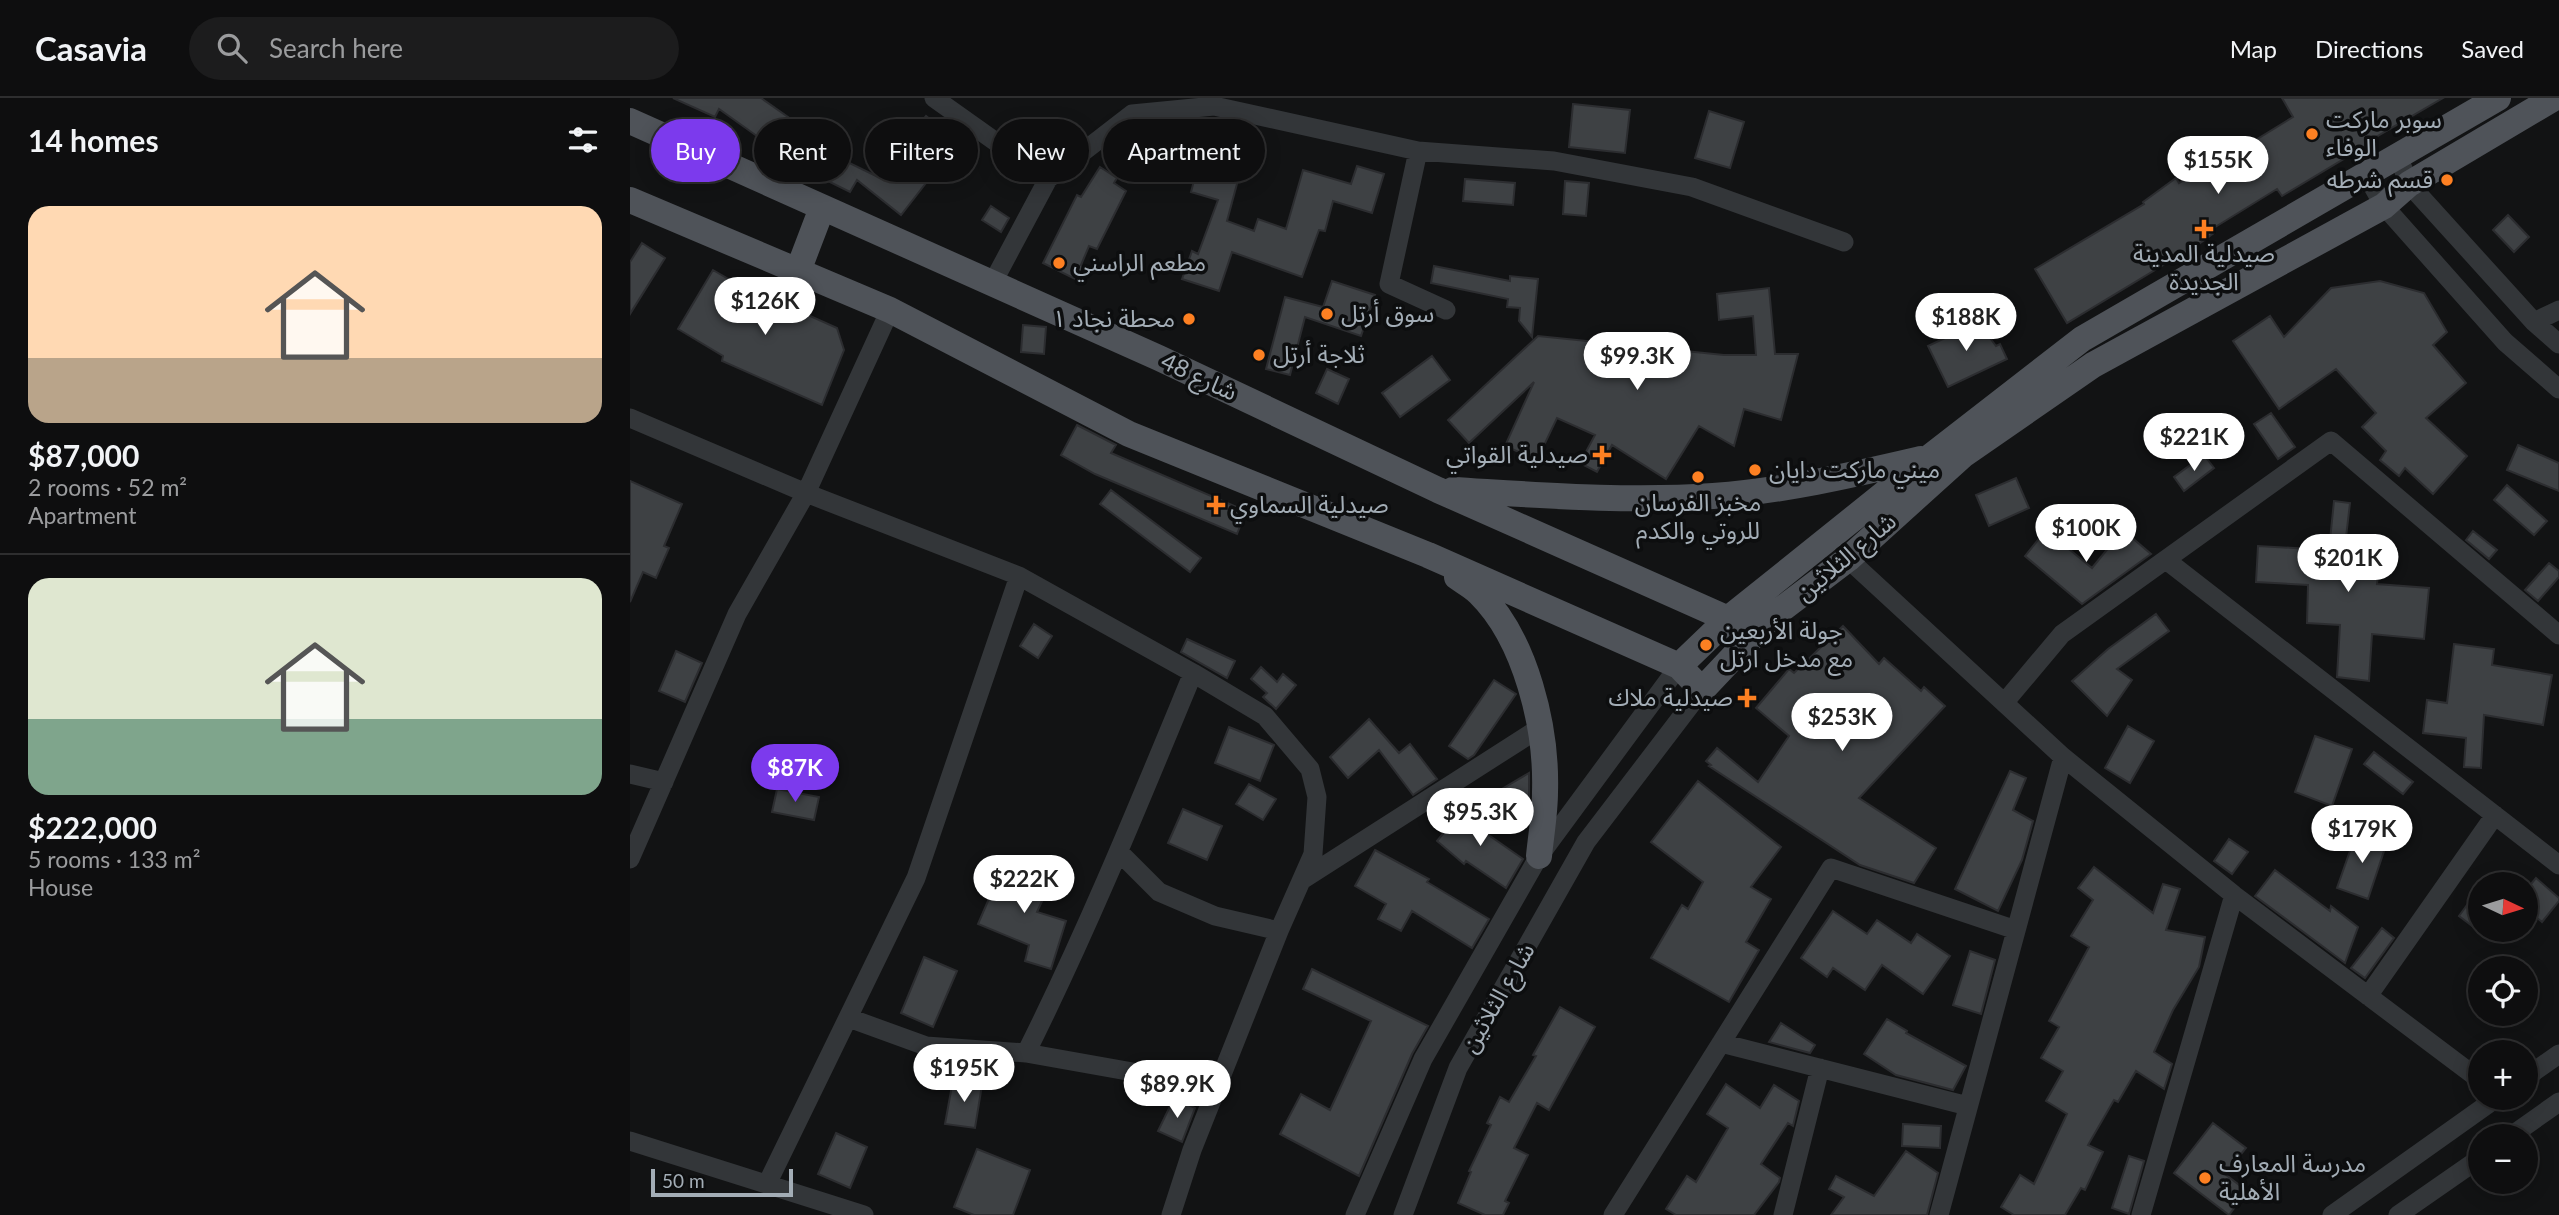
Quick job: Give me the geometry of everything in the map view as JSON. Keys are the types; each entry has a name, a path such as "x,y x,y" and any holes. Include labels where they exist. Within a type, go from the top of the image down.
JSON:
{"main road":[{"name":"شارع الثلاثين","path":"1679,666 1728,619 2082,339 2498,98"},
{"name":"شارع الثلاثين","path":"1702,690 1770,618 1848,559 1964,455 2093,365 2384,206 2409,184 2554,98"},
{"name":"شارع 48","path":"630,121 1159,358 1438,490 1728,619 1770,618"},
{"path":"630,200 890,310 1129,434 1428,555 1679,666 1702,690"},
{"path":"799,271 822,208"},
{"path":"1438,490 1587,498 1713,496 1819,483 1930,457"},
{"path":"1428,555 1478,592 1498,616 1516,649 1541,727 1545,793 1539,856"}],"street":[{"path":"934,98 992,139"},
{"path":"1089,147 1132,114 1212,102 1418,151 1554,161 1692,187 1844,242"},
{"path":"1418,151 1390,284 1446,310"},
{"path":"2398,156 2409,184 2534,322 2559,344"},
{"path":"2367,176 2384,206 2505,342 2559,389"},
{"path":"992,284 1046,182"},
{"path":"630,859 737,614 806,493 890,310"},
{"path":"2534,322 2559,310"},
{"path":"630,418 806,493 1019,576 1194,673 1265,716 1310,769 1317,797 1313,854 1279,931 1192,1150 1171,1215"},
{"path":"2004,703 2062,634 2331,441 2559,635"},
{"path":"1848,559 2063,757 2234,895 2468,1071"},
{"path":"2166,559 2559,865"},
{"path":"767,1184 916,878 1019,576"},
{"name":"شارع الثلاثين","path":"1355,1215 1423,1059 1539,856 1679,666"},
{"path":"1026,1053 1054,998 1119,852 1194,673"},
{"name":"شارع الثلاثين","path":"1404,1215 1458,1068 1586,842 1702,690"},
{"path":"1302,880 1541,727"},
{"path":"1939,1215 2063,757"},
{"path":"630,774 664,782"},
{"path":"2368,996 2495,816"},
{"path":"1119,852 1159,892 1215,916 1279,931"},
{"path":"1613,1215 1831,868 2016,930"},
{"path":"2141,1215 2234,895"},
{"path":"849,1018 926,1046 1026,1053 1217,1087"},
{"path":"1721,1043 1969,1106"},
{"path":"2538,1069 2559,1054"},
{"path":"1783,1215 1820,1068"},
{"path":"2528,1124 2559,1102"},
{"path":"2332,1215 2480,1110"},
{"path":"630,1140 864,1215"},
{"path":"2398,1215 2468,1166"}],"building":[{"path":"673,98 761,98 788,117 754,119 754,134 740,124 740,119 733,119 719,109 715,117"},
{"path":"2282,98 2443,98 2282,196 2277,189 2212,229 2214,233 2181,257 2180,255 2067,323 2035,269 2144,204 2143,202 2176,178 2179,183 2234,148 2236,152 2293,117"},
{"path":"1573,104 1630,110 1625,153 1569,147"},
{"path":"1709,111 1744,122 1730,168 1695,158"},
{"path":"851,164 865,171 865,182 927,182 901,215 857,180 850,192 830,182 851,182"},
{"path":"1357,166 1384,174 1372,213 1333,201 1325,231 1319,230 1302,277 1232,252 1219,291 1182,279 1192,251 1198,254 1218,200 1191,192 1194,182 1238,182 1227,221 1254,231 1258,219 1286,229 1303,170 1351,184"},
{"path":"1100,167 1103,169 1103,182 1115,182 1126,191 1097,249 1089,246 1081,265 1088,268 1081,282 1043,263 1077,195 1081,197"},
{"path":"1465,179 1515,183 1513,205 1463,201"},
{"path":"1565,181 1589,183 1586,216 1563,214"},
{"path":"991,206 1009,218 1001,232 982,220"},
{"path":"2508,215 2529,237 2514,252 2493,230"},
{"path":"642,243 665,258 630,314 630,262"},
{"path":"1434,266 1510,281 1510,276 1538,279 1532,337 1519,321 1520,308 1507,307 1508,299 1431,283"},
{"path":"713,270 837,328 844,350 822,405 722,361 723,356 678,329"},
{"path":"1332,281 1375,295 1361,336 1305,317 1290,375 1266,369 1285,297 1323,307"},
{"path":"2380,281 2424,293 2447,332 2433,345 2466,383 2426,418 2467,456 2433,494 2405,468 2399,476 2380,460 2386,451 2362,427 2376,413 2336,369 2279,409 2233,341 2270,316 2284,337 2331,288"},
{"path":"1769,288 1775,354 1798,354 1781,420 1744,409 1734,446 1699,426 1666,479 1612,445 1597,472 1580,463 1595,435 1557,418 1537,460 1505,446 1534,382 1469,443 1448,420 1538,336 1724,355 1756,355 1753,316 1719,320 1717,294"},
{"path":"1974,316 1996,346 2000,344 2007,359 1948,387 1928,346 1962,330 1959,327"},
{"path":"1023,325 1046,327 1044,354 1021,352"},
{"path":"1432,356 1450,380 1400,417 1382,393"},
{"path":"1327,369 1349,379 1338,404 1316,393"},
{"path":"2271,413 2295,447 2278,459 2254,424"},
{"path":"1077,425 1116,445 1111,453 1246,511 1237,534 1095,474 1061,455"},
{"path":"2518,445 2559,463 2559,491 2507,470"},
{"path":"2204,455 2214,468 2184,491 2174,477"},
{"path":"2016,478 2029,508 1989,526 1976,495"},
{"path":"630,481 682,504 664,546 669,548 656,578 643,572 630,602"},
{"path":"2507,485 2547,521 2534,535 2494,500"},
{"path":"1111,490 1201,558 1190,572 1100,504"},
{"path":"2334,501 2350,503 2345,546 2381,551 2377,584 2429,588 2424,639 2372,634 2369,681 2337,677 2340,625 2307,623 2308,585 2256,582 2258,546 2329,550"},
{"path":"2046,530 2092,568 2123,530 2151,554 2082,604 2025,556"},
{"path":"2473,531 2497,550 2489,559 2466,540"},
{"path":"2549,563 2559,571 2559,577 2538,601 2525,590"},
{"path":"2156,614 2169,631 2117,669 2132,680 2107,716 2072,681 2108,649"},
{"path":"1034,624 1052,636 1038,658 1020,646"},
{"path":"1843,626 1879,664 1884,658 1921,691 1924,687 1945,706 1859,798 1936,848 1914,883 1860,865 1709,766 1711,765 1706,761 1717,748 1758,782 1789,736 1756,708 1789,669 1794,673"},
{"path":"1187,639 1235,661 1227,678 1181,652"},
{"path":"2454,644 2494,649 2492,665 2552,675 2543,725 2484,715 2481,768 2464,767 2466,738 2423,733 2427,700 2447,703"},
{"path":"676,651 702,663 685,702 659,691"},
{"path":"1261,667 1277,682 1283,674 1296,685 1276,709 1263,697 1267,693 1251,679"},
{"path":"1494,680 1516,694 1474,755 1468,759 1449,746"},
{"path":"1369,719 1399,753 1410,744 1437,779 1413,795 1379,750 1348,778 1330,757"},
{"path":"2128,726 2154,741 2130,783 2105,768"},
{"path":"1229,727 1274,745 1260,781 1215,763"},
{"path":"2315,736 2352,749 2332,806 2295,792"},
{"path":"2374,752 2413,782 2403,794 2364,764"},
{"path":"2010,771 2026,778 2013,810 2033,821 2022,860 1998,911 1955,889"},
{"path":"1529,773 1529,804 1509,816 1495,793"},
{"path":"1698,781 1781,847 1751,887 1771,899 1746,942 1759,950 1729,1002 1651,958 1682,905 1688,909 1703,882 1651,842"},
{"path":"1249,784 1276,799 1263,820 1236,804"},
{"path":"777,789 819,797 814,820 772,812"},
{"path":"1465,807 1490,827 1483,831 1523,859 1506,888 1466,861 1464,864 1437,841"},
{"path":"1183,809 1222,826 1207,860 1168,843"},
{"path":"2357,831 2387,842 2368,899 2337,888"},
{"path":"2229,839 2248,852 2232,874 2214,861"},
{"path":"1375,850 1429,879 1427,882 1489,919 1472,948 1412,911 1401,931 1378,919 1386,904 1355,886"},
{"path":"1004,864 1050,884 1037,912 1066,921 1051,969 1025,961 1029,945 978,924"},
{"path":"2094,867 2153,913 2163,884 2180,889 2166,930 2205,937 2199,967 2173,1010 2154,1052 2172,1064 2164,1089 2136,1071 2118,1102 2114,1100 2088,1145 2103,1152 2085,1190 2081,1188 2065,1215 2014,1215 2001,1207 2020,1175 2034,1184 2067,1114 2046,1101 2063,1071 2041,1058 2059,1027 2049,1021 2089,947 2071,936 2093,900 2078,888"},
{"path":"2275,870 2330,911 2331,906 2358,927 2345,963 2255,896"},
{"path":"2538,880 2559,898 2542,922 2538,919"},
{"path":"2468,904 2468,923 2459,916"},
{"path":"1833,911 1867,934 1877,920 1911,943 1917,934 1950,956 1923,994 1882,965 1865,990 1833,968 1827,977 1801,958"},
{"path":"2382,928 2394,938 2365,978 2351,968"},
{"path":"1970,951 1995,960 1981,1014 1953,1005"},
{"path":"924,957 957,971 933,1027 901,1013"},
{"path":"1312,969 1428,1026 1412,1054 1359,1176 1280,1134 1301,1094 1330,1110 1371,1021 1303,989"},
{"path":"1560,1007 1595,1027 1549,1110 1537,1103 1514,1148 1528,1155 1505,1201 1509,1203 1503,1215 1485,1215 1458,1203 1471,1172 1469,1171 1491,1125 1487,1123 1500,1097 1509,1102"},
{"path":"1887,1019 1907,1031 1906,1033 1966,1066 1953,1090 1896,1075 1864,1054"},
{"path":"1781,1023 1815,1045 1810,1053 1769,1042"},
{"path":"953,1080 982,1085 975,1128 945,1124"},
{"path":"1726,1084 1760,1108 1774,1085 1799,1101 1793,1126 1788,1123 1761,1164 1780,1178 1779,1182 1754,1215 1676,1215 1666,1209 1687,1176 1696,1182 1728,1128 1707,1114"},
{"path":"1174,1098 1195,1108 1182,1142 1158,1131"},
{"path":"2213,1123 2246,1148 2225,1174 2247,1191 2229,1215 2174,1173"},
{"path":"1903,1124 1941,1126 1940,1148 1902,1146"},
{"path":"836,1133 867,1147 850,1188 818,1174"},
{"path":"977,1149 1030,1170 1013,1215 974,1215 954,1207"},
{"path":"1906,1151 1938,1173 1927,1215 1831,1215 1844,1197 1829,1189 1836,1176 1874,1196"},
{"path":"2129,1156 2144,1161 2129,1214 2112,1208"}],"place":[{"name":"سوبر ماركت الوفاء","path":"2312,134"},
{"name":"قسم شرطه","path":"2447,180"},
{"name":"صيدلية المدينة الجديدة","path":"2204,229"},
{"name":"مطعم الراسني","path":"1059,263"},
{"name":"سوق أرتل","path":"1327,314"},
{"name":"محطة نجاد ١","path":"1189,319"},
{"name":"ثلاجة أرتل","path":"1259,355"},
{"name":"صيدلية القواتي","path":"1602,455"},
{"name":"ميني ماركت دايان","path":"1755,470"},
{"name":"مخبز الفرسان للروتي والكدم","path":"1698,477"},
{"name":"صيدلية السماوي","path":"1216,505"},
{"name":"جولة الأربعين مع مدخل ارتل","path":"1706,645"},
{"name":"صيدلية ملاك","path":"1747,698"},
{"name":"مدرسة المعارف الأهلية","path":"2205,1178"}]}
